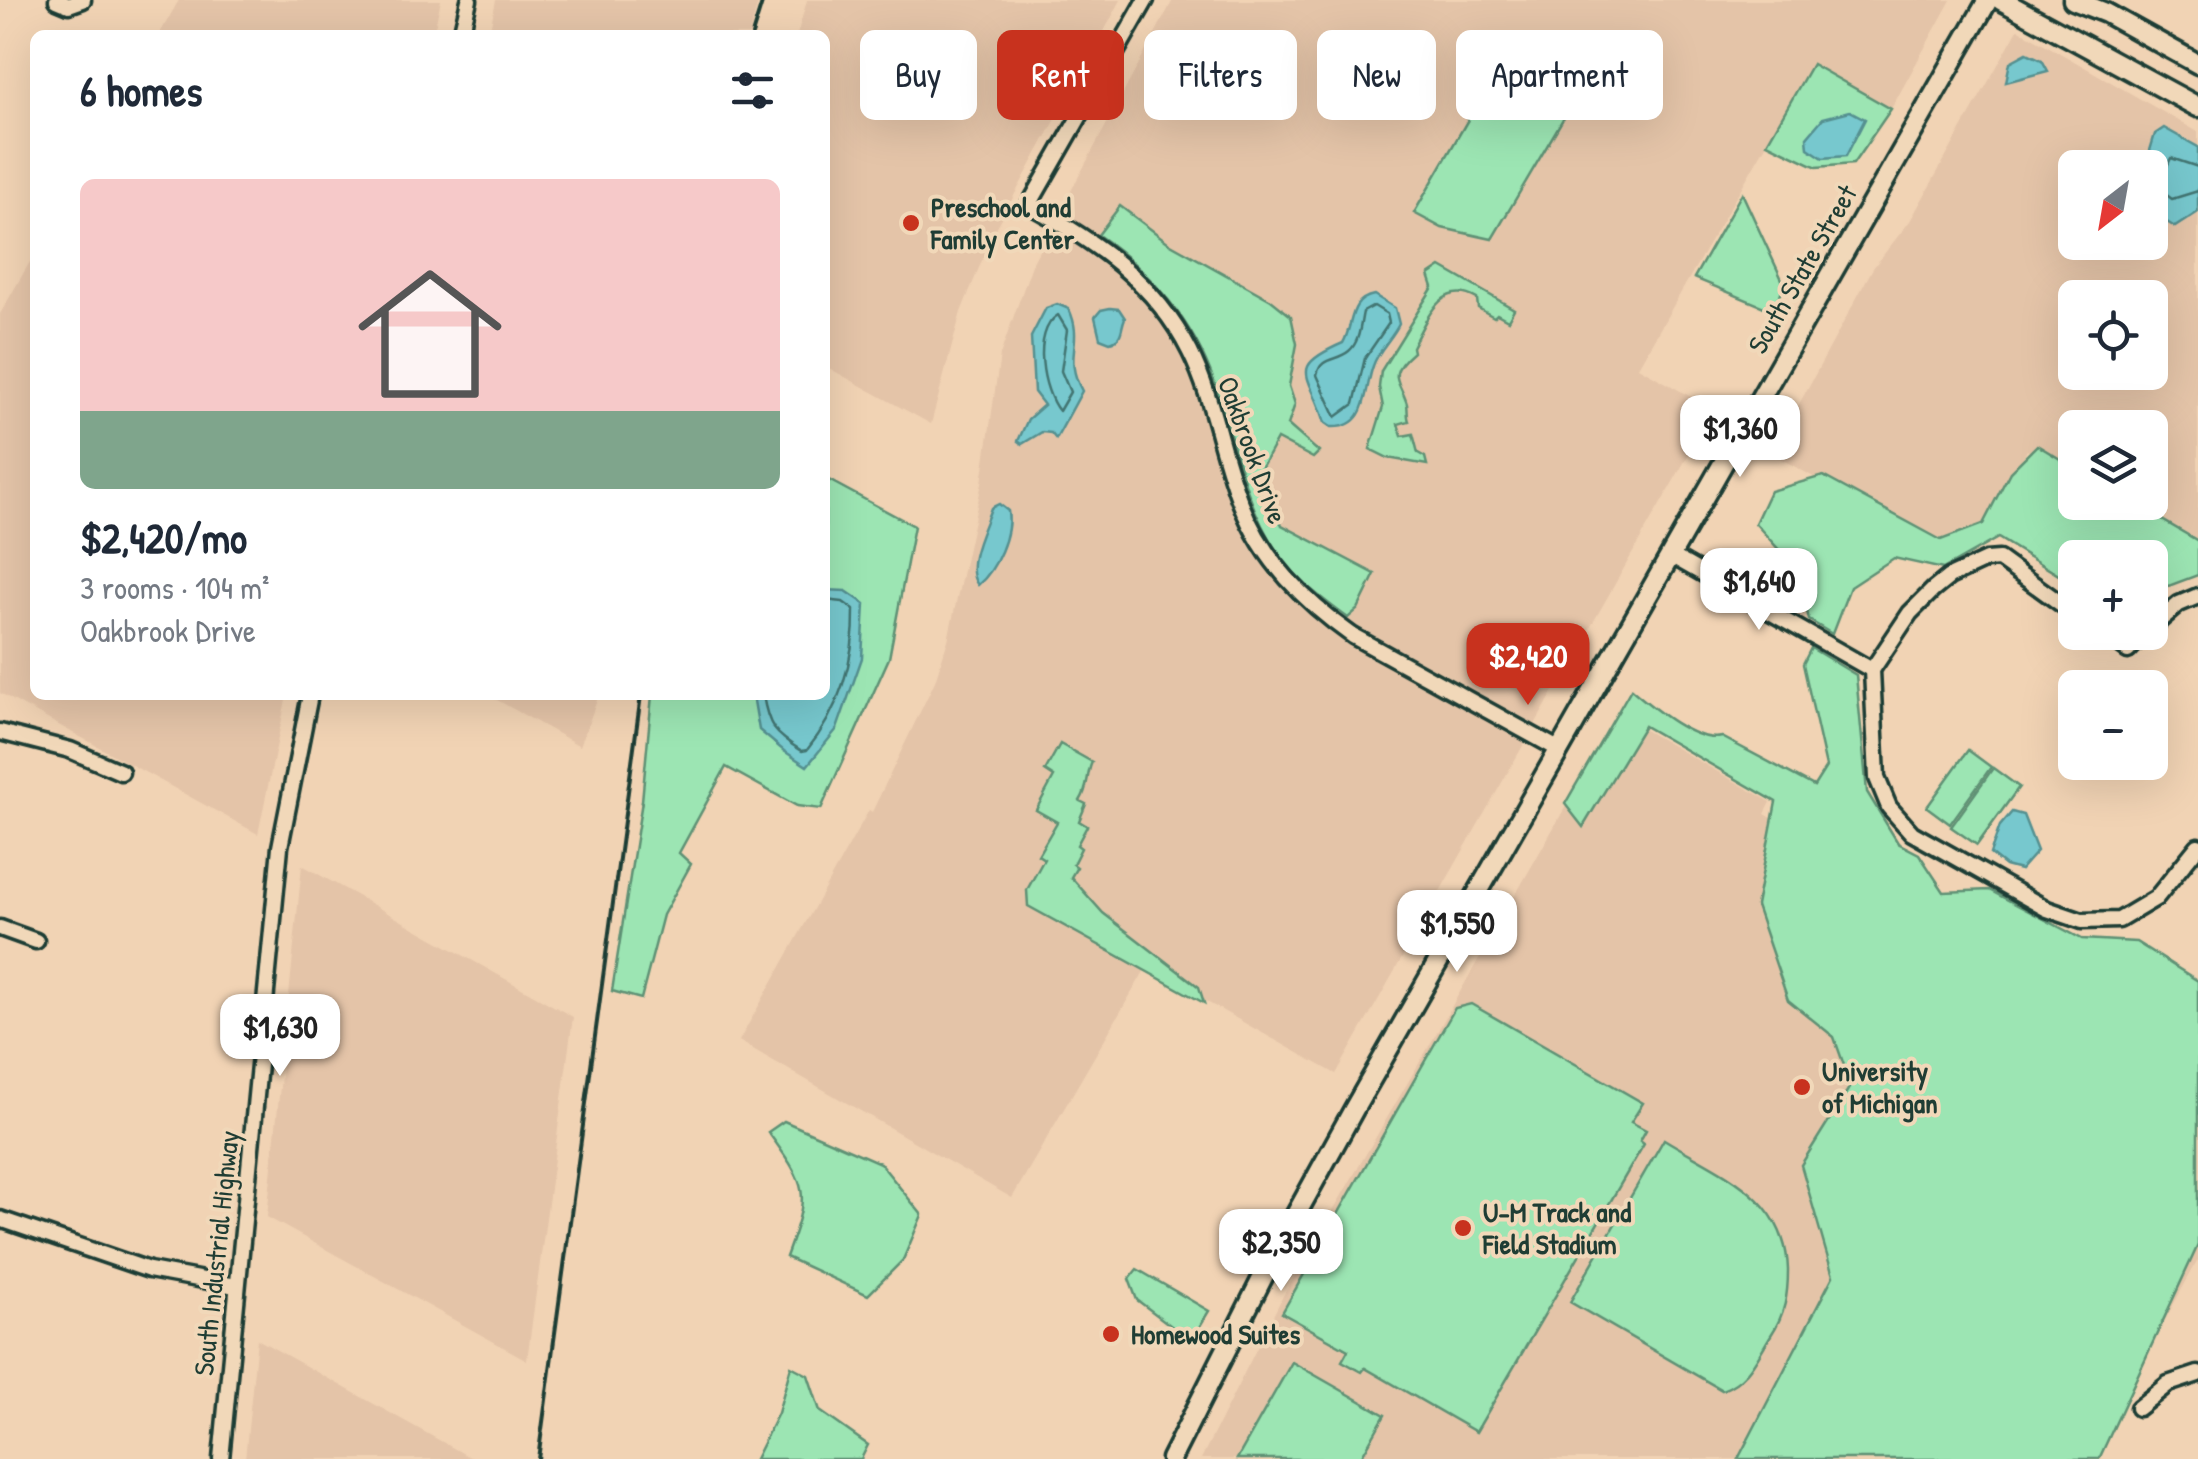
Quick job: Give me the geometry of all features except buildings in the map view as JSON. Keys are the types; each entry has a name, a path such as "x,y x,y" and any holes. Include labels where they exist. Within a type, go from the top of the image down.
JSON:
{"main road":[{"name":"South State Street","path":"1171,1459 1286,1231 1988,0"},
{"path":"2001,0 2198,107"},
{"path":"2073,0 2106,13 2198,64"},
{"path":"2105,0 2198,52"},
{"path":"2065,34 2102,42 2198,96"}],"street":[{"path":"58,0 69,5 83,0"},
{"path":"462,30 469,0"},
{"name":"Oakbrook Drive","path":"1146,0 1029,205 1109,253 1142,282 1171,320 1205,388 1241,505 1260,544 1288,581 1322,614 1353,636 1558,750"},
{"path":"1670,555 1872,670"},
{"path":"2058,602 1999,560 1986,560 1949,577 1903,622 1872,670 1878,778 1889,807 1912,833 2047,909 2082,921 2119,920 2156,898 2198,846"},
{"path":"2168,614 2198,596"},
{"name":"South Industrial Highway","path":"221,1459 280,847 309,700"},
{"path":"0,732 70,750 121,772"},
{"path":"0,928 36,941"},
{"path":"0,1219 149,1270 236,1286"},
{"path":"2138,1408 2168,1384 2198,1374"}],"shaded area":[{"path":"179,0 441,0 434,30 162,30"},
{"path":"496,0 759,0 750,30 490,30"},
{"name":"Preschool and Family Center","path":"807,0 1121,0 1105,30 997,30 997,120 1055,120 992,236 961,312 931,424 830,369 830,30 798,30"},
{"path":"1173,0 1951,0 1891,109 1812,65 1638,367 1714,410 1336,1074 1146,968 1012,1198 739,1041 869,810 872,812 935,681 948,640 982,483 1000,355 1033,262 1109,120 1124,120 1124,92 1144,54 1144,120 1297,120 1297,30 1157,30"},
{"path":"2018,29 2198,132 2198,549 2148,520 2168,520 2168,410 2058,410 2058,468 2027,450 1986,525 1974,537 1932,542 1772,454 1873,268 1910,221"},
{"path":"30,262 30,700 286,700 258,834 0,693 0,314"},
{"path":"497,700 597,700 580,746"},
{"name":"University of Michigan","path":"1618,715 1771,802 1765,814 1859,870 2198,1058 2198,1260 2088,1459 1201,1459 1283,1296"},
{"path":"302,865 573,1017 527,1360 267,1217"},
{"path":"257,1339 473,1459 245,1459"}],"green space":[{"path":"1812,64 1891,109 1853,164 1817,167 1767,143"},
{"path":"1468,120 1562,120 1492,239 1442,228 1414,213"},
{"path":"1742,193 1785,286 1771,310 1694,278"},
{"path":"1120,206 1169,243 1271,300 1291,316 1297,344 1289,386 1295,404 1288,425 1319,452 1313,458 1277,439 1259,472 1282,525 1375,574 1358,609 1348,618 1291,570 1265,531 1247,490 1215,384 1183,320 1136,265 1098,235"},
{"path":"1441,267 1514,309 1508,320 1478,308 1477,299 1464,294 1444,298 1429,315 1413,352 1399,367 1397,378 1409,421 1398,424 1402,436 1413,434 1418,453 1425,457 1427,465 1388,458 1370,449 1383,407 1381,371 1433,287 1429,275"},
{"path":"2037,445 2058,458 2058,520 2162,520 2198,541 2198,575 2168,586 2168,540 2058,540 2058,575 1998,538 1943,569 1894,558 1850,587 1832,634 1809,620 1798,571 1755,523 1770,491 1823,476 1941,540 1983,524 2010,472"},
{"path":"830,481 914,526 889,658 821,809 797,806 726,767 679,853 691,864 663,915 641,999 612,991 642,801 652,700 830,700"},
{"path":"1811,648 1856,675 1867,792 1898,843 1919,854 1944,892 1989,890 2082,939 2136,942 2198,981 2198,1245 2099,1459 1738,1459 1833,1276 1801,1165 1851,1085 1834,1037 1788,1000 1756,906 1776,802 1644,726 1583,827 1565,804 1631,689 1687,729 1711,738 1722,737 1814,786 1826,767 1803,664"},
{"path":"1060,744 1092,762 1080,801 1086,804 1079,821 1087,826 1077,845 1081,848 1071,877 1103,913 1199,987 1204,1003 1028,906 1027,890 1044,859 1038,855 1057,822 1036,810 1054,777 1045,771"},
{"path":"1968,750 1991,767 1950,824 1927,807"},
{"path":"1993,768 2019,787 1977,845 1951,827"},
{"name":"U-M Track and Field Stadium","path":"1471,1004 1643,1103 1631,1122 1646,1130 1640,1141 1644,1144 1476,1432 1365,1368 1362,1372 1342,1361 1348,1350 1282,1313 1455,1008"},
{"path":"784,1121 880,1163 922,1215 903,1260 868,1295 786,1257 802,1204 798,1179 768,1132"},
{"name":"U-M Track and Field Stadium","path":"1664,1139 1746,1189 1776,1223 1784,1244 1788,1270 1780,1320 1751,1368 1739,1381 1722,1390 1570,1302"},
{"path":"1137,1269 1209,1311 1191,1341 1137,1300 1129,1279"},
{"path":"1292,1362 1385,1415 1360,1459 1237,1459"},
{"path":"791,1366 808,1375 820,1411 868,1445 861,1459 755,1459 778,1413"}],"water":[{"path":"2027,53 2042,60 2048,71 2006,82 2010,62"},
{"path":"1850,111 1865,119 1846,156 1823,158 1808,148 1807,137 1823,118"},
{"path":"2164,128 2198,147 2198,212 2175,227 2168,223 2168,150 2150,150 2155,134"},
{"path":"1374,295 1395,308 1399,324 1375,360 1359,415 1343,426 1331,427 1325,423 1309,383 1308,366 1343,343 1356,307"},
{"path":"1057,304 1069,309 1073,321 1074,368 1082,391 1056,439 1051,433 1042,432 1022,444 1018,441 1028,419 1044,405 1034,392 1031,337 1046,308"},
{"path":"1110,308 1119,309 1125,318 1120,336 1110,342 1100,338 1095,317"},
{"path":"999,504 1008,511 1005,541 991,570 978,585 973,568 976,548 991,508"},
{"path":"830,590 846,591 865,604 862,658 837,729 807,766 759,730 754,700 830,700"},
{"path":"2012,812 2023,815 2037,851 2020,870 2005,866 1990,854 2000,826"}],"railway":[{"path":"754,30 763,0"},
{"path":"538,1459 640,700"}],"place":[{"name":"Preschool and Family Center","path":"911,223"},
{"name":"University of Michigan","path":"1802,1087"},
{"name":"U-M Track and Field Stadium","path":"1463,1228"},
{"name":"Homewood Suites","path":"1111,1334"}]}
